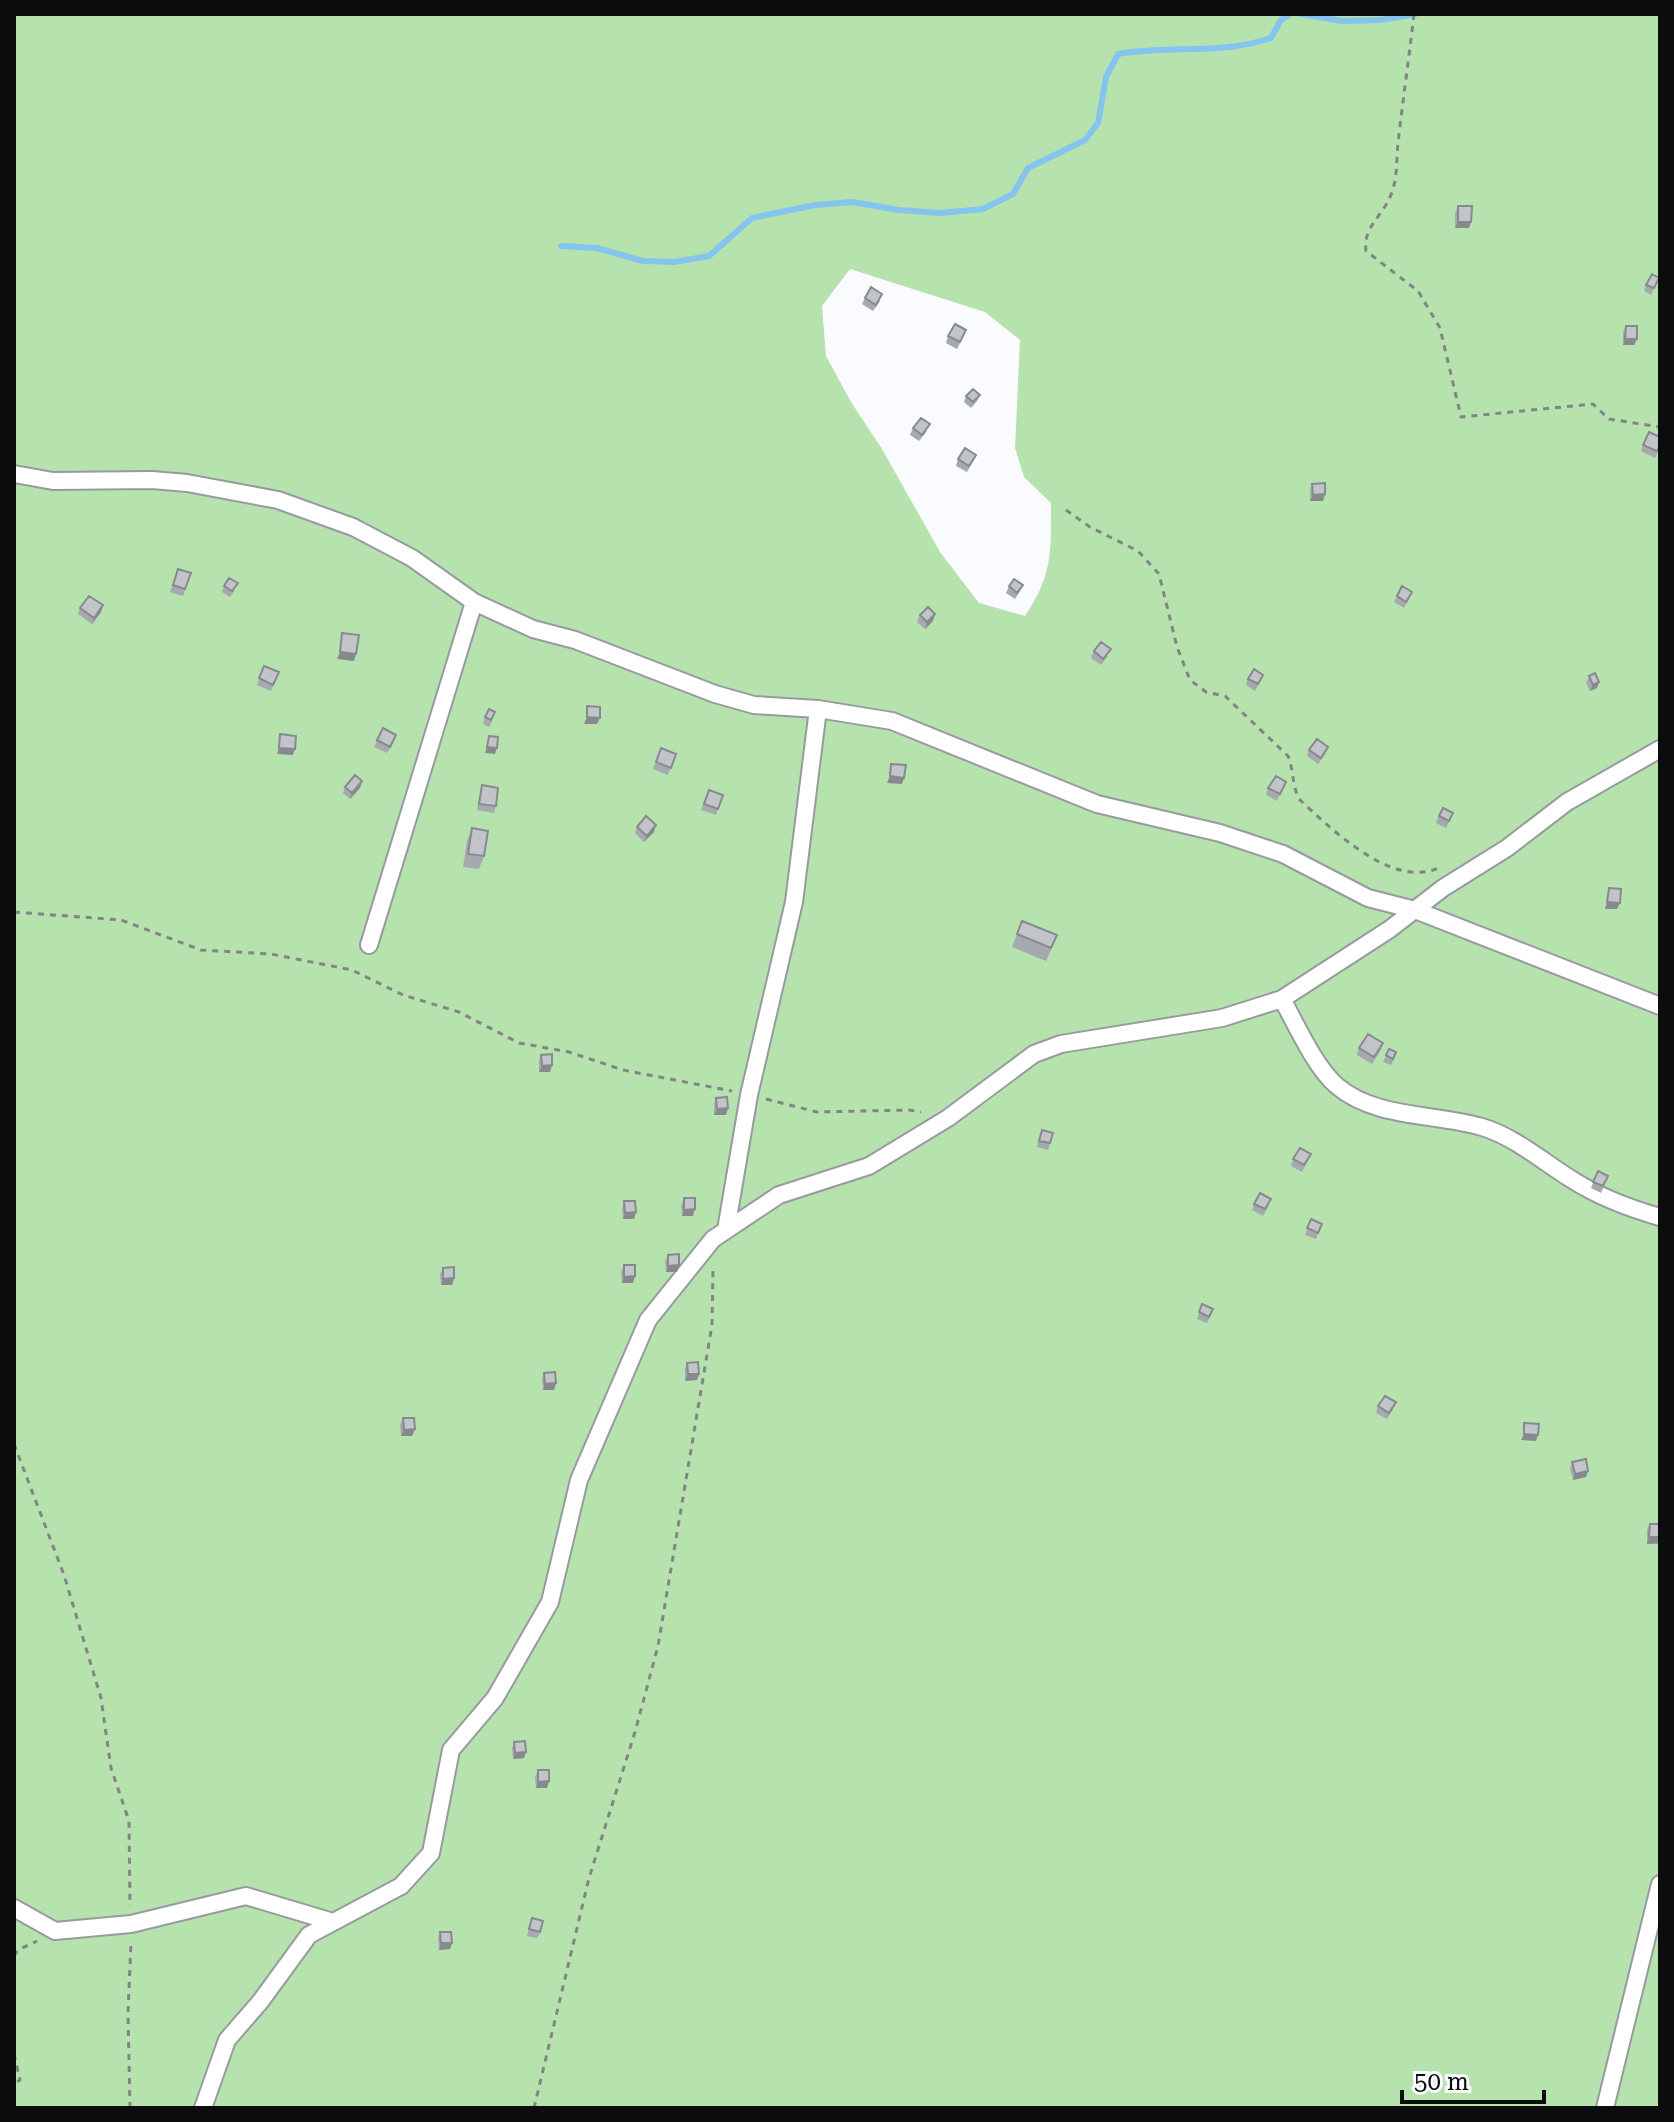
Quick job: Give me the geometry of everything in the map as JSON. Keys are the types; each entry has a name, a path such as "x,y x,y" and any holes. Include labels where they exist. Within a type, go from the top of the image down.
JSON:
{"street":[{"path":"14,474 53,481 152,480 187,483 278,500 353,527 412,558 474,602 533,629 575,640 715,694 754,705 818,709 892,721 1097,804 1220,833 1283,854 1368,898 1415,910 1660,1006"},
{"path":"369,945 474,602"},
{"path":"720,1234 794,902 818,709"},
{"path":"203,2108 227,2040 260,2002 309,1935 401,1886 431,1853 451,1750 495,1698 550,1602 579,1480 648,1320 720,1234 779,1195 869,1166 948,1118 1034,1054 1061,1044 1222,1018 1282,999 1390,929 1443,888 1507,848 1567,802 1660,749"},
{"path":"1282,999 1321,1066 1336,1085 1361,1103 1482,1127 1510,1139 1574,1181 1622,1206 1660,1217"},
{"path":"1605,2108 1660,1884"},
{"path":"14,1908 55,1931 131,1924 246,1896 333,1922"}],"path":[{"path":"1414,14 1398,168 1390,198 1368,230 1366,251 1418,291 1440,328 1461,417 1593,404 1609,419 1660,427"},
{"path":"1066,510 1090,527 1138,551 1159,574 1177,647 1190,680 1206,692 1225,696 1288,756 1299,799 1315,814 1353,846 1395,868 1422,873 1450,865"},
{"path":"14,912 121,920 201,950 271,954 352,970 403,995 459,1012 519,1043 569,1052 623,1070 817,1112 909,1110 948,1118"},
{"path":"534,2108 589,1878 635,1732 658,1646 712,1325 720,1234"},
{"path":"14,1444 64,1575 101,1698 111,1768 129,1821 130,2108"},
{"path":"14,1956 18,1950 55,1931"},
{"path":"14,2054 20,2080 14,2084"}],"green space":[{"path":"14,14 1660,14 1660,2108 14,2108","holes":["850,269 985,312 1020,340 1015,448 1024,477 1051,503 1046,574 1025,616 979,603 940,552 826,356 822,306"]}],"building":[{"path":"1458,206 1472,206 1471,222 1458,222"},
{"path":"1652,274 1659,278 1654,288 1646,285"},
{"path":"871,287 882,294 876,305 865,298"},
{"path":"955,324 966,330 960,342 948,336"},
{"path":"1626,326 1637,326 1637,339 1625,339"},
{"path":"973,389 980,395 973,402 966,396"},
{"path":"921,418 930,424 922,435 913,428"},
{"path":"1649,432 1660,437 1657,451 1643,445"},
{"path":"965,448 976,455 969,466 958,459"},
{"path":"1325,483 1325,494 1313,495 1312,484"},
{"path":"178,569 191,573 185,589 173,585"},
{"path":"229,578 238,583 232,591 224,586"},
{"path":"1014,579 1023,585 1017,593 1009,586"},
{"path":"1402,586 1412,592 1406,602 1397,596"},
{"path":"89,596 103,605 94,618 80,608"},
{"path":"928,607 935,614 927,622 920,615"},
{"path":"342,633 359,635 356,654 340,652"},
{"path":"1101,642 1111,649 1103,659 1094,651"},
{"path":"264,666 279,672 273,685 259,678"},
{"path":"1254,669 1263,675 1258,684 1248,679"},
{"path":"1595,673 1599,682 1593,685 1589,676"},
{"path":"587,706 600,707 600,718 587,717"},
{"path":"489,709 495,712 491,720 485,717"},
{"path":"383,728 396,735 390,747 377,740"},
{"path":"280,734 296,736 295,749 279,748"},
{"path":"489,736 498,737 497,748 487,747"},
{"path":"1317,739 1328,747 1321,758 1309,750"},
{"path":"661,748 676,754 671,768 656,762"},
{"path":"891,764 906,765 904,778 890,776"},
{"path":"355,775 362,781 352,793 345,787"},
{"path":"1276,776 1286,782 1280,794 1268,788"},
{"path":"482,785 498,788 496,806 479,804"},
{"path":"709,790 723,795 718,809 704,804"},
{"path":"1443,808 1453,813 1449,821 1439,816"},
{"path":"646,816 656,825 647,836 637,827"},
{"path":"472,828 488,831 484,856 468,854"},
{"path":"1609,888 1621,889 1620,903 1607,902"},
{"path":"1022,921 1057,935 1051,948 1017,934"},
{"path":"1368,1034 1383,1043 1374,1057 1359,1048"},
{"path":"1389,1049 1396,1052 1393,1059 1386,1055"},
{"path":"552,1054 552,1065 542,1066 541,1055"},
{"path":"727,1097 728,1108 717,1109 716,1098"},
{"path":"1042,1130 1053,1133 1050,1143 1039,1141"},
{"path":"1300,1148 1311,1154 1304,1165 1293,1159"},
{"path":"1598,1171 1608,1176 1603,1186 1593,1182"},
{"path":"1260,1193 1271,1199 1265,1209 1254,1204"},
{"path":"684,1198 695,1198 695,1209 684,1210"},
{"path":"624,1201 635,1201 636,1212 625,1213"},
{"path":"1311,1219 1322,1224 1318,1233 1307,1228"},
{"path":"679,1254 679,1265 668,1266 668,1255"},
{"path":"624,1265 635,1265 635,1276 624,1277"},
{"path":"454,1267 454,1278 443,1279 443,1268"},
{"path":"1202,1304 1213,1309 1209,1317 1199,1312"},
{"path":"698,1362 699,1374 688,1374 687,1363"},
{"path":"555,1372 556,1383 545,1384 544,1373"},
{"path":"1385,1396 1396,1402 1389,1413 1378,1406"},
{"path":"403,1418 414,1418 415,1429 404,1430"},
{"path":"1524,1423 1539,1424 1538,1435 1524,1434"},
{"path":"1586,1459 1588,1471 1575,1474 1572,1462"},
{"path":"1650,1524 1660,1524 1660,1537 1649,1537"},
{"path":"525,1741 526,1752 515,1753 514,1742"},
{"path":"538,1770 549,1770 549,1781 538,1782"},
{"path":"532,1918 543,1921 540,1932 529,1929"},
{"path":"440,1932 451,1932 452,1943 441,1943"}],"waterway":[{"path":"561,246 597,248 643,261 674,262 709,256 752,218 815,205 852,202 941,213 983,209 1013,194 1028,168 1085,140 1098,123 1106,77 1118,54 1252,43 1271,38 1281,20 1290,14"},
{"path":"1301,14 1342,21 1380,20 1416,14"}]}
